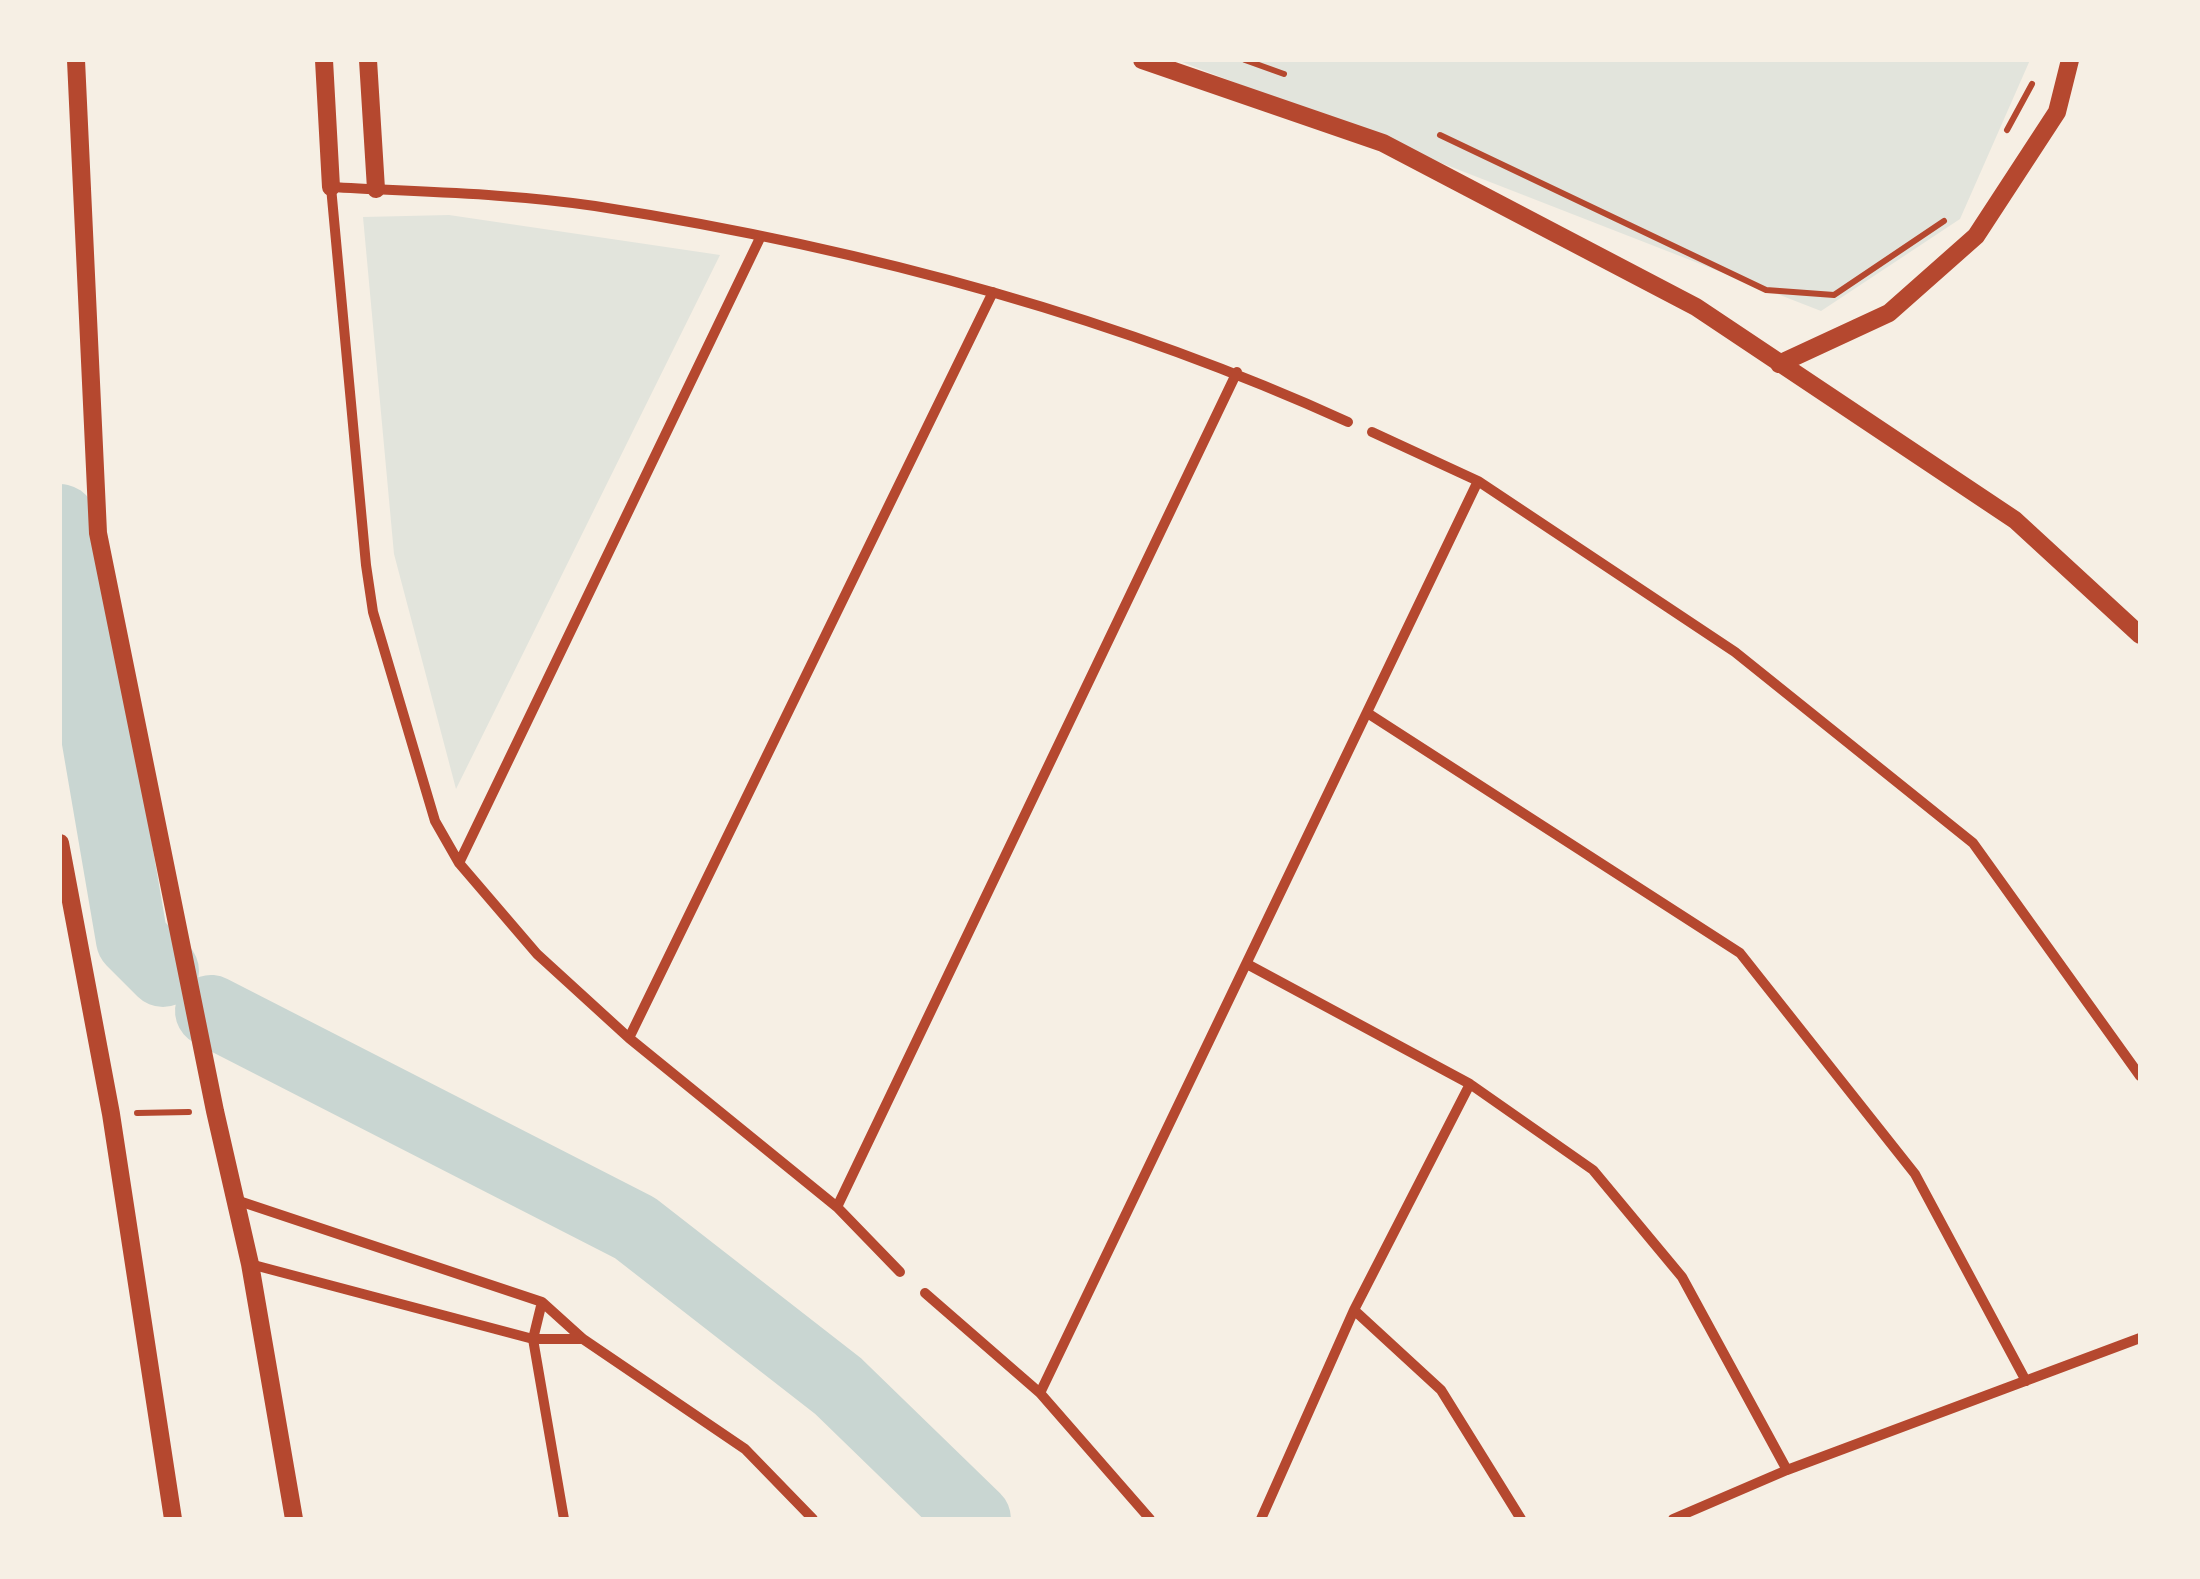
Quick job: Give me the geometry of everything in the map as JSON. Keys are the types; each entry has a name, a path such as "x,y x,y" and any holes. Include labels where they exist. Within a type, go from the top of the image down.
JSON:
{"street":[{"path":"76,60 98,533 214,1111 250,1264 294,1519"},
{"path":"324,60 331,187 373,612 434,821 460,863 537,954 628,1038 837,1207 900,1272"},
{"path":"368,60 376,190"},
{"path":"1142,60 1383,143 1696,306 2015,520 2140,635"},
{"path":"1779,364 1889,312 1976,236 2057,112 2070,60"},
{"path":"331,187 592,206 760,238 993,292 1237,372 1348,422"},
{"path":"460,863 760,238"},
{"path":"628,1038 993,292"},
{"path":"837,1207 1237,372"},
{"path":"1372,432 1478,481 1735,652 1973,844 2140,1076"},
{"path":"1040,1393 1478,481"},
{"path":"1368,714 1740,953 1914,1174 2026,1381"},
{"path":"60,843 110,1114 173,1519"},
{"path":"1247,964 1470,1084 1593,1170 1682,1277 1787,1470"},
{"path":"1261,1519 1354,1310 1470,1084"},
{"path":"236,1200 542,1302 583,1339 745,1449 813,1519"},
{"path":"250,1264 534,1339 583,1339"},
{"path":"925,1293 1040,1393 1150,1519"},
{"path":"542,1302 534,1339 564,1519"},
{"path":"1354,1310 1440,1390 1521,1519"},
{"path":"1672,1519 1787,1470 2140,1338"}],"path":[{"path":"1245,60 1300,79"},
{"path":"1999,144 2033,81"},
{"path":"1426,128 1766,290 1834,295 1948,218"},
{"path":"110,1114 214,1111"}],"shaded area":[{"path":"1177,60 2030,60 1960,219 1821,311"},
{"path":"449,215 720,255 456,789 394,554 363,217"}],"waterway":[{"path":"60,520 132,940 163,971"},
{"path":"211,1011 635,1228 838,1386 975,1519"}]}
